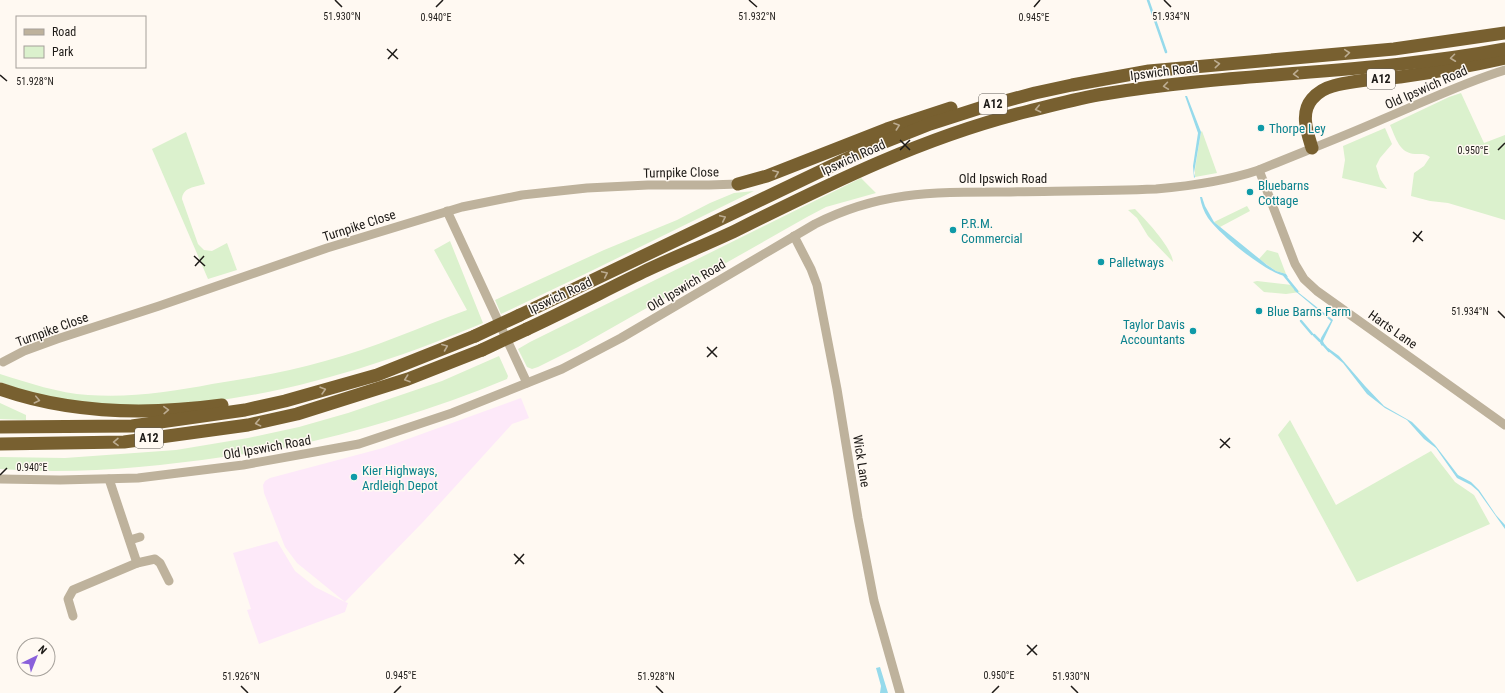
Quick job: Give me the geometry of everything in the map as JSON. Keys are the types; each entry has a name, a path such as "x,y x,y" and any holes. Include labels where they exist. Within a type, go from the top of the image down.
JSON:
{"highway":[{"name":"Ipswich Road","path":"285,401 376,375 475,336 867,149 930,124 983,107 1035,93 1149,72 1394,49 1505,33"},
{"name":"Ipswich Road","path":"0,444 124,442 248,425 297,414 408,379 482,350 573,308 643,272 898,154 960,131 1026,112 1103,94 1199,82 1419,62 1469,56 1505,49"},
{"name":"A12","path":"1312,148 1306,126 1306,112 1312,99 1326,88 1347,83 1438,72 1505,58"},
{"name":"A12","path":"738,184 768,176 894,127 993,96 1080,76 1126,71 1149,72"},
{"name":"A12","path":"0,389 26,397 63,405 109,410 174,410 257,400 285,401"},
{"name":"A12","path":"0,427 132,426 245,410 285,401"}],"street":[{"name":"Old Ipswich Road","path":"0,479 60,480 138,478 243,466 359,444 452,413 562,369 621,338 794,236 834,214 856,206 911,194 1156,189 1180,187 1238,177 1259,170 1384,119 1454,87 1505,70"},
{"name":"Harts Lane","path":"1259,170 1295,264 1304,279 1317,291 1505,425"},
{"name":"Turnpike Close","path":"3,362 24,351 57,339 159,306 327,248 447,211 522,195 587,188 648,184 738,184"},
{"path":"447,211 527,383"},
{"name":"Wick Lane","path":"794,236 811,269 817,285 838,389 858,518 874,601 900,693"},
{"path":"109,479 137,563"},
{"path":"107,503 116,500"},
{"path":"130,540 140,536"},
{"path":"73,616 68,599 73,590 78,586 137,563 155,559 160,563 169,581"}],"shaded area":[{"path":"521,398 529,418 512,424 423,522 345,602 297,563 285,547 264,493 263,485 265,481 270,478 383,448"},
{"path":"277,541 295,571 315,587 348,603 345,612 259,644 247,610 251,609 233,553"}],"green space":[{"path":"1461,93 1484,143 1505,135 1505,220 1448,203 1430,201 1411,196 1414,173 1424,166 1430,157 1425,154 1415,154 1405,151 1396,140 1390,125 1449,97"},
{"path":"1385,128 1392,144 1380,158 1376,166 1380,179 1387,189 1342,178 1345,160 1343,146"},
{"path":"1202,131 1217,173 1195,177 1195,169"},
{"path":"186,132 205,184 187,190 182,199 198,244 204,250 212,251 227,243 237,270 208,279 152,149"},
{"path":"861,178 876,193 826,207 578,347 538,367 532,369 527,367 518,349 530,342"},
{"path":"754,191 501,314 495,300 604,250 677,220 710,203 734,193"},
{"path":"1247,206 1250,211 1220,227 1214,222"},
{"path":"1135,209 1163,241 1173,262 1148,236 1137,218 1128,210"},
{"path":"450,241 483,323 428,345 370,365 308,383 244,396 181,404 118,406 57,399 0,382 0,374 44,387 77,394 119,396 150,394 181,390 268,374 311,365 343,356 379,344 467,310 434,250"},
{"path":"1267,250 1278,253 1286,274 1276,271 1259,259"},
{"path":"1257,281 1292,285 1300,292 1286,294 1264,292 1253,282"},
{"path":"499,356 508,376 507,379 396,419 311,442 260,452 139,467 75,471 0,469 0,457 65,458 176,450 248,438 299,427 348,413 442,381"},
{"path":"0,403 26,415 26,420 0,419"},
{"path":"1290,420 1336,505 1431,451 1455,482 1474,495 1490,524 1357,582 1278,435"}],"water":[{"path":"1185,96 1187,96 1201,132 1194,178 1193,166 1198,133"},
{"path":"1200,197 1202,197 1214,222 1267,265 1276,271 1286,274 1288,277 1268,269 1245,253 1223,234 1207,216"},
{"path":"1294,289 1333,320 1322,346 1320,343 1321,338 1331,321"},
{"path":"1328,348 1339,356 1384,406 1412,422 1435,445 1458,475 1471,482 1479,490 1496,515 1505,525 1505,529 1478,491 1471,485 1457,478 1436,448 1424,439 1407,420 1385,408 1367,394 1343,363 1327,350"},
{"path":"880,667 888,693 880,693 881,686 876,668"}],"waterway":[{"path":"1148,0 1166,52"},
{"path":"1284,275 1297,291"},
{"path":"1301,321 1312,334"},
{"path":"1314,335 1320,341"},
{"path":"1322,343 1329,351"}],"place":[{"name":"Thorpe Ley","path":"1261,128"},
{"name":"Bluebarns Cottage","path":"1250,192"},
{"name":"P.R.M. Commercial","path":"953,230"},
{"name":"Palletways","path":"1101,262"},
{"name":"Blue Barns Farm","path":"1259,311"},
{"name":"Taylor Davis Accountants","path":"1193,331"},
{"name":"Kier Highways, Ardleigh Depot","path":"354,477"}]}
